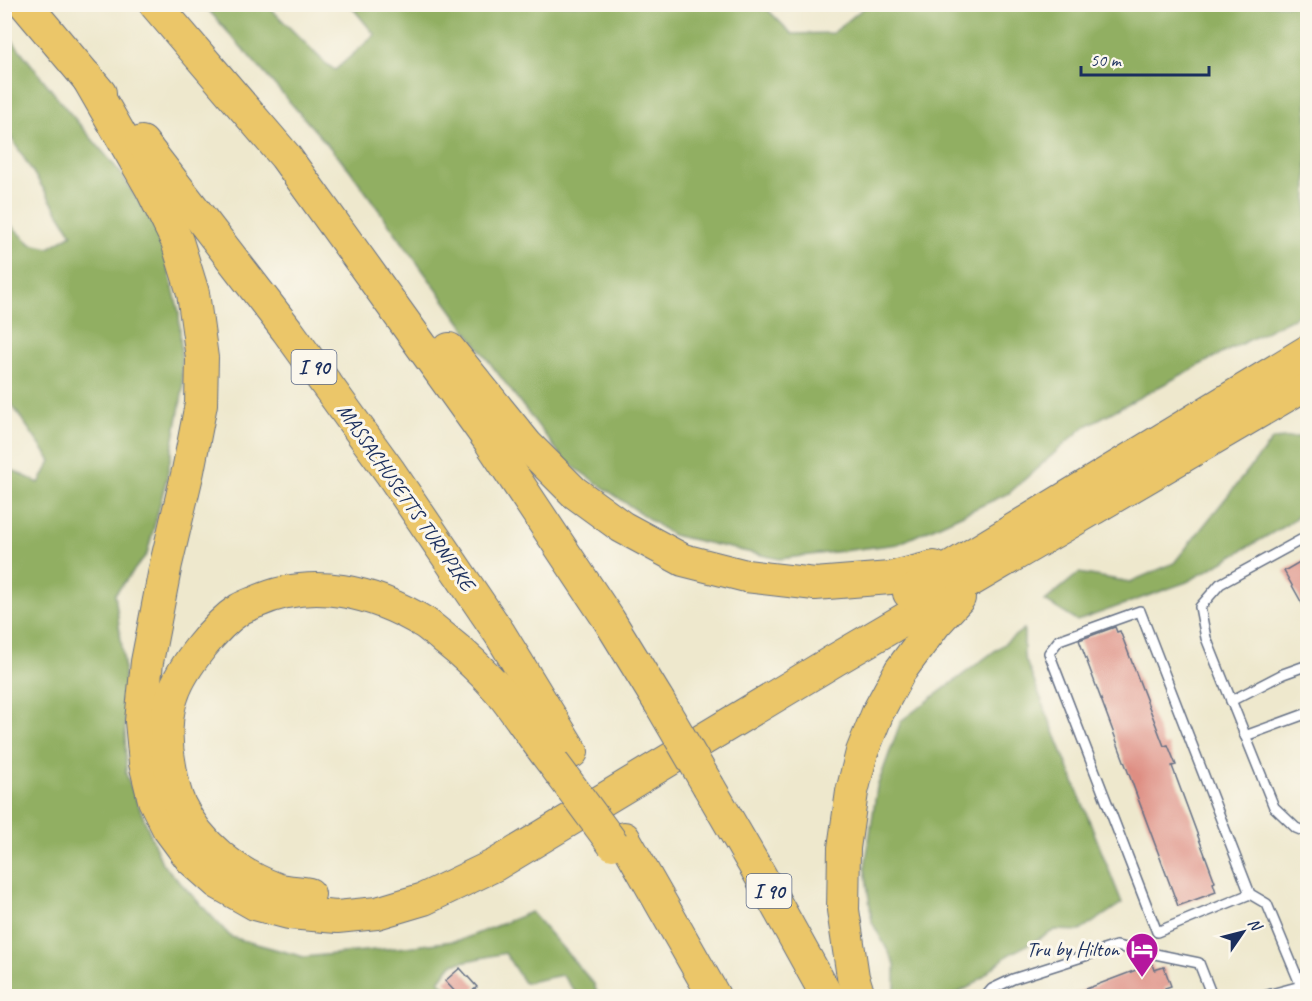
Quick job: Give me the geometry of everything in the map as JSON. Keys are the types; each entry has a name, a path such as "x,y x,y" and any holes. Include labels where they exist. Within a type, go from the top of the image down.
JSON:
{"highway":[{"name":"MASSACHUSETTS TURNPIKE","path":"25,4 163,168 287,330 376,453 500,633 563,758"},
{"name":"I 90","path":"155,4 285,156 489,440 609,620 658,700 760,875 827,996"},
{"path":"87,77 156,198 177,241 194,293 202,358 201,404 147,662 141,721 146,763 154,800 168,828 191,859 218,884 255,904 289,913 337,917 377,913 424,899 495,864 835,660 971,568 1308,351"},
{"path":"285,156 393,278 527,445 574,492 622,527 684,560 746,576 815,584 971,568"},
{"path":"714,996 675,927 618,841 563,758 467,657 427,624 396,607 362,595 333,589 273,594 241,609 223,623 188,664 173,695 167,728 167,753 179,803 190,824 206,844 250,877 280,889 315,895 348,896 386,889 432,874 509,835 774,676 1308,383"},
{"path":"859,996 853,977 843,910 844,848 852,792 862,752 878,712 900,671 935,624 971,568"}],"lane":[{"path":"1308,536 1220,584 1200,607 1206,638 1274,807 1296,828 1308,833"},
{"path":"1250,894 1157,932 1049,653 1059,640 1140,610 1250,894 1267,904 1304,996"},
{"path":"1231,701 1282,674 1308,665"},
{"path":"1245,736 1308,713"},
{"path":"986,996 992,989 1013,979 1116,946 1199,963 1212,996"},
{"path":"1264,996 1301,986"}],"green space":[{"path":"204,5 267,5 324,62 335,70 375,35 350,5 763,5 792,34 833,33 867,5 1307,5 1307,303 1299,315 1084,427 1009,493 898,544 779,559 672,535 565,461 493,367 349,169"},
{"path":"5,31 120,172 160,235 179,312 183,389 167,477 147,554 115,594 124,663 126,774 162,863 231,937 304,957 461,940 531,912 594,984 598,996 579,996 562,975 524,983 505,953 452,964 439,981 455,996 5,996 5,465 39,483 51,461 5,395 5,220 31,244 49,248 72,234 5,128"},
{"path":"1307,436 1307,509 1286,525 1187,582 1077,621 1045,601 1079,573 1130,582 1174,563 1273,439"},
{"path":"1024,629 1024,656 1122,903 1080,931 1055,930 1008,955 973,985 952,996 895,996 895,964 872,922 865,868 877,787 901,721"}],"building":[{"path":"1308,557 1308,614 1284,571"},
{"path":"1115,627 1117,632 1120,631 1164,746 1168,745 1176,765 1172,766 1215,882 1213,883 1216,892 1178,906 1079,640"},
{"name":"Tru by Hilton","path":"1152,964 1154,970 1164,967 1171,986 1165,988 1168,996 1070,996 1070,995"},
{"path":"460,968 477,987 466,996 459,996 445,981"}],"place":[{"name":"Tru by Hilton","path":"1142,978"}]}
